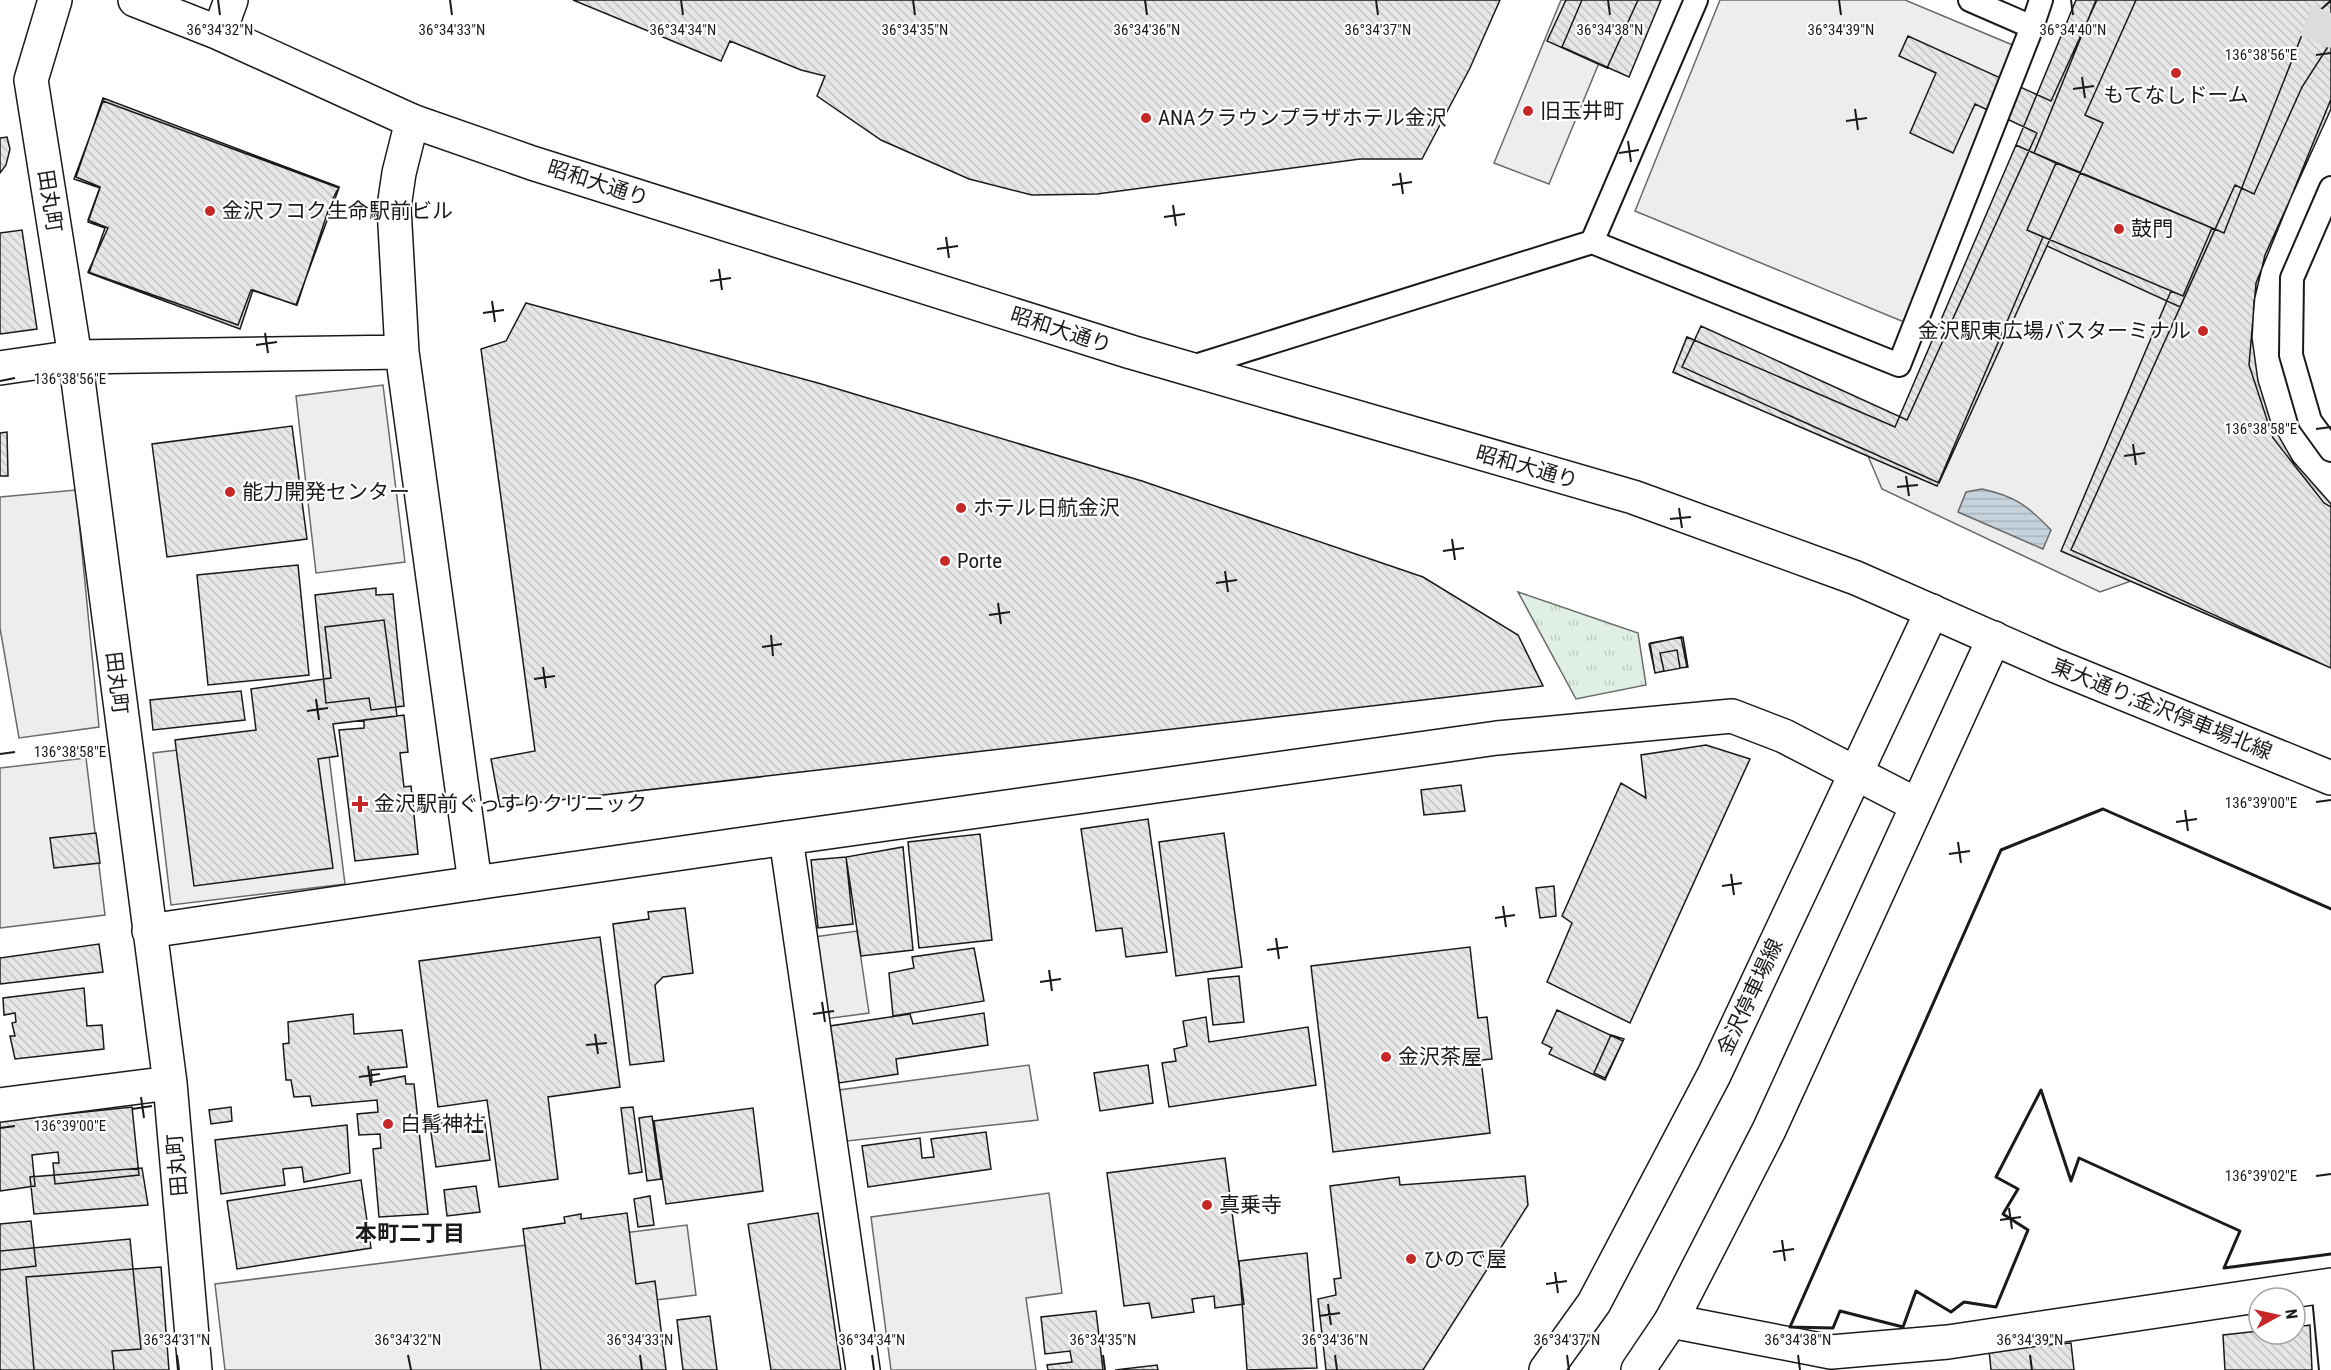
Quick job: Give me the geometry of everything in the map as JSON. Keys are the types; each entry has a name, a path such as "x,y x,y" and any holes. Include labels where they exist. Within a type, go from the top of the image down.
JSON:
{"street":[{"name":"田丸町","path":"55,0 31,80 75,357 170,1083 195,1370"},
{"name":"昭和大通り","path":"135,0 219,33 412,121 532,163 1120,349 1633,497 1856,578 1994,638"},
{"path":"219,33 231,0"},
{"path":"412,121 399,173 394,207 402,352 475,884"},
{"path":"0,368 75,357 402,352"},
{"name":"金沢停車場線","path":"1546,1370 1594,1303 1714,1075 1932,611"},
{"path":"1638,1370 1671,1321 1769,1130 1994,638"},
{"name":"東大通り;金沢停車場北線","path":"1994,638 2056,666 2330,777"},
{"path":"149,931 1497,738 1731,716 1784,736 1917,804"},
{"path":"786,838 863,1370"},
{"path":"0,1105 170,1083"},
{"path":"1671,1321 1831,1352 1948,1342 2327,1286"}],"lane":[{"path":"1592,242 1696,0"},
{"path":"1970,0 2032,27"},
{"path":"1189,368 1592,242 1899,365 2041,0"},
{"path":"2331,188 2292,278 2291,354 2310,421 2331,450"},
{"path":"2327,1286 2331,1370"}],"green space":[{"path":"1518,592 1638,633 1646,685 1576,699"}],"shaded area":[{"path":"1561,0 1625,0 1549,184 1494,163"},
{"path":"1720,0 1905,0 2015,46 1904,322 1635,211"},
{"path":"2331,0 2229,367 2331,551 2331,668 2131,581 2100,592 1882,489 1868,456 1673,372 1687,337 1895,427 2034,153"},
{"path":"383,385 405,562 316,573 296,396"},
{"path":"1982,489 2020,503 2043,522 2051,530 2043,549 1958,512 1966,492"},
{"path":"76,490 99,727 19,738 0,628 0,497"},
{"path":"326,732 345,884 171,905 153,753"},
{"path":"86,758 105,915 0,928 0,768"},
{"path":"857,931 869,1013 825,1019 814,937"},
{"path":"1029,1065 1038,1120 847,1141 839,1090"},
{"path":"1049,1193 1062,1293 1026,1298 1036,1370 891,1370 871,1217"},
{"path":"687,1225 696,1295 656,1300 665,1370 225,1370 215,1284"}],"building":[{"name":"ANAクラウンプラザホテル金沢","path":"573,0 1500,0 1470,68 1422,159 1360,159 1097,194 1032,195 969,179 881,140 817,96 825,76 801,70 730,41 721,61"},
{"path":"1566,0 1638,0 1607,68 1547,41"},
{"path":"1582,0 1661,0 1629,77 1562,47"},
{"path":"2076,0 2096,0 2034,153 2016,145"},
{"name":"もてなしドーム","path":"2096,0 2331,0 2307,22 2224,233 2034,153"},
{"path":"2097,0 2136,0 2085,115 2103,123 1939,483 1682,367 1701,326 1907,420 2037,133 1975,104 1953,153 1910,133 1936,73 1899,56 1908,36 2051,101"},
{"name":"もてなしドーム","path":"2136,0 2331,0 2331,42 2302,87 2254,194 2235,185 2180,307 2047,246 2103,123 2085,115"},
{"name":"金沢駅東広場バスターミナル","path":"2331,1 2331,99 2256,283 2249,365 2273,438 2324,503 2331,507 2331,668 2061,551 2171,291 2183,296 2212,228 2224,233 2307,22"},
{"name":"金沢駅東広場バスターミナル","path":"2331,42 2331,109 2265,255 2254,301 2252,338 2258,381 2271,423 2293,461 2331,504 2331,668 2071,550 2235,185 2254,194 2302,87"},
{"name":"金沢フコク生命駅前ビル","path":"103,98 339,187 331,202 297,305 251,290 238,325 88,272 108,228 88,220 100,187 76,177"},
{"name":"金沢フコク生命駅前ビル","path":"103,101 339,188 296,305 253,290 240,329 89,273 105,228 88,222 100,188 74,179"},
{"path":"7,137 10,149 6,165 0,173 0,138"},
{"path":"2016,145 2056,163 2027,230 2043,237 1937,486 1673,372 1687,337 1895,427"},
{"name":"鼓門","path":"2056,163 2212,228 2183,296 2027,230"},
{"path":"22,230 37,329 0,334 0,233"},
{"name":"Porte","path":"526,303 818,383 1142,481 1423,577 1518,635 1543,686 500,807 491,759 535,751 481,349 506,341"},
{"name":"能力開発センター","path":"292,426 307,539 167,557 152,444"},
{"path":"7,432 8,476 0,476 0,433"},
{"path":"298,565 309,675 208,685 197,575"},
{"path":"376,588 376,595 393,594 404,706 371,710 369,698 326,703 315,595"},
{"path":"384,620 397,716 333,724 338,756 318,759 333,868 194,886 175,740 256,730 251,689 331,678 325,627"},
{"path":"1681,637 1687,667 1655,673 1649,644"},
{"path":"1683,637 1688,667 1680,668 1677,650 1660,653 1664,671 1655,673 1650,643"},
{"path":"241,691 245,720 153,730 150,700"},
{"path":"404,715 408,752 400,753 404,787 411,786 418,854 355,861 339,730 364,728 364,720"},
{"path":"1706,745 1750,759 1630,1023 1547,982 1572,923 1562,916 1621,783 1646,798 1641,755"},
{"path":"1461,785 1465,811 1424,815 1421,790"},
{"path":"1148,819 1167,952 1126,957 1122,928 1096,931 1081,829"},
{"path":"96,833 100,863 54,868 50,838"},
{"path":"1224,833 1242,967 1176,976 1159,842"},
{"path":"980,834 992,940 919,948 908,842"},
{"path":"903,847 913,950 861,956 846,857"},
{"path":"846,857 853,924 818,928 811,860"},
{"path":"1554,886 1556,916 1540,918 1536,888"},
{"path":"685,908 693,973 663,977 655,985 664,1061 630,1065 613,924 649,919 648,912"},
{"path":"600,937 620,1087 548,1097 558,1179 499,1187 487,1100 438,1107 419,961"},
{"path":"99,944 103,972 0,984 0,958"},
{"path":"1470,947 1478,1018 1487,1017 1492,1059 1481,1060 1490,1133 1333,1152 1311,966"},
{"path":"974,948 984,1001 893,1016 889,973 914,968 912,957"},
{"path":"1239,976 1244,1022 1213,1025 1208,979"},
{"path":"84,988 87,1026 102,1025 104,1049 15,1059 10,1036 15,1036 12,1023 16,1022 15,1013 4,1015 3,998"},
{"path":"1557,1010 1623,1041 1605,1080 1549,1054 1552,1048 1542,1043"},
{"path":"984,1013 988,1045 896,1059 898,1074 839,1083 830,1026 910,1014 913,1024"},
{"name":"白髯神社","path":"353,1014 354,1034 402,1030 407,1067 371,1070 372,1082 405,1076 406,1084 414,1084 428,1214 379,1217 373,1149 381,1148 380,1134 359,1135 357,1114 378,1112 377,1100 312,1106 310,1096 294,1097 291,1080 286,1080 283,1044 289,1043 288,1022"},
{"path":"1206,1017 1209,1042 1308,1027 1316,1085 1169,1107 1162,1063 1176,1061 1174,1049 1187,1046 1183,1021"},
{"path":"1611,1035 1624,1039 1605,1078 1594,1073"},
{"path":"1148,1065 1153,1103 1100,1111 1094,1073"},
{"path":"132,1107 139,1175 55,1184 53,1163 59,1163 58,1152 32,1155 35,1186 0,1191 0,1121"},
{"path":"231,1107 232,1121 211,1124 209,1110"},
{"path":"633,1107 642,1172 629,1174 621,1108"},
{"path":"753,1108 763,1191 666,1204 654,1121"},
{"path":"652,1116 661,1179 647,1181 639,1118"},
{"path":"484,1117 490,1160 436,1167 430,1125"},
{"path":"347,1125 350,1173 304,1182 302,1167 283,1169 285,1185 221,1194 215,1140"},
{"path":"986,1132 991,1169 868,1187 862,1146 920,1138 922,1158 934,1157 931,1139"},
{"path":"1225,1158 1244,1304 1215,1308 1214,1296 1192,1299 1194,1312 1152,1318 1149,1303 1124,1306 1107,1173"},
{"path":"142,1168 148,1205 34,1214 30,1177"},
{"path":"1525,1176 1528,1205 1423,1370 1326,1370 1318,1299 1336,1295 1334,1279 1341,1278 1330,1186 1399,1177 1400,1185"},
{"path":"361,1180 371,1248 237,1269 227,1201"},
{"path":"476,1186 480,1212 447,1216 444,1190"},
{"path":"650,1196 654,1225 638,1227 634,1199"},
{"path":"627,1213 636,1284 655,1281 666,1370 541,1370 523,1229 565,1223 564,1217 581,1214 581,1219"},
{"path":"818,1213 841,1370 771,1370 748,1224"},
{"path":"31,1221 36,1266 0,1270 0,1224"},
{"path":"130,1239 141,1349 112,1351 114,1370 0,1370 0,1251"},
{"path":"1307,1253 1317,1368 1247,1370 1239,1261"},
{"path":"161,1267 169,1370 34,1370 26,1277"},
{"path":"1096,1311 1103,1370 1048,1370 1047,1365 1072,1362 1070,1351 1045,1354 1041,1317"},
{"path":"710,1316 717,1370 683,1370 677,1320"},
{"path":"2307,1325 2310,1325 2312,1370 2225,1370 2223,1335 2247,1332 2247,1346 2307,1346"},
{"path":"2071,1343 2074,1370 1991,1370 1989,1350"},
{"path":"1157,1365 1158,1370 1115,1370"}],"tunnel":[{"path":"2315,42 2331,5"}],"wall":[{"path":"2331,909 2103,809 2001,850 1790,1327 1833,1328 1840,1311 1903,1327 1916,1291 1951,1312 1964,1302 1996,1307 2028,1230 2003,1214 2018,1189 1996,1177 2041,1090 2071,1181 2079,1158 2240,1231 2224,1268 2331,1254"}],"place":[{"name":"もてなしドーム","path":"2176,73"},
{"name":"旧玉井町","path":"1528,111"},
{"name":"ANAクラウンプラザホテル金沢","path":"1146,118"},
{"name":"金沢フコク生命駅前ビル","path":"210,211"},
{"name":"鼓門","path":"2119,229"},
{"name":"金沢駅東広場バスターミナル","path":"2203,331"},
{"name":"能力開発センター","path":"230,492"},
{"name":"ホテル日航金沢","path":"961,508"},
{"name":"Porte","path":"945,561"},
{"name":"金沢駅前ぐっすりクリニック","path":"360,804"},
{"name":"金沢茶屋","path":"1386,1057"},
{"name":"白髯神社","path":"388,1124"},
{"name":"真乗寺","path":"1207,1205"},
{"name":"ひので屋","path":"1411,1259"}],"district":[{"name":"本町二丁目","path":"410,1233"}]}
